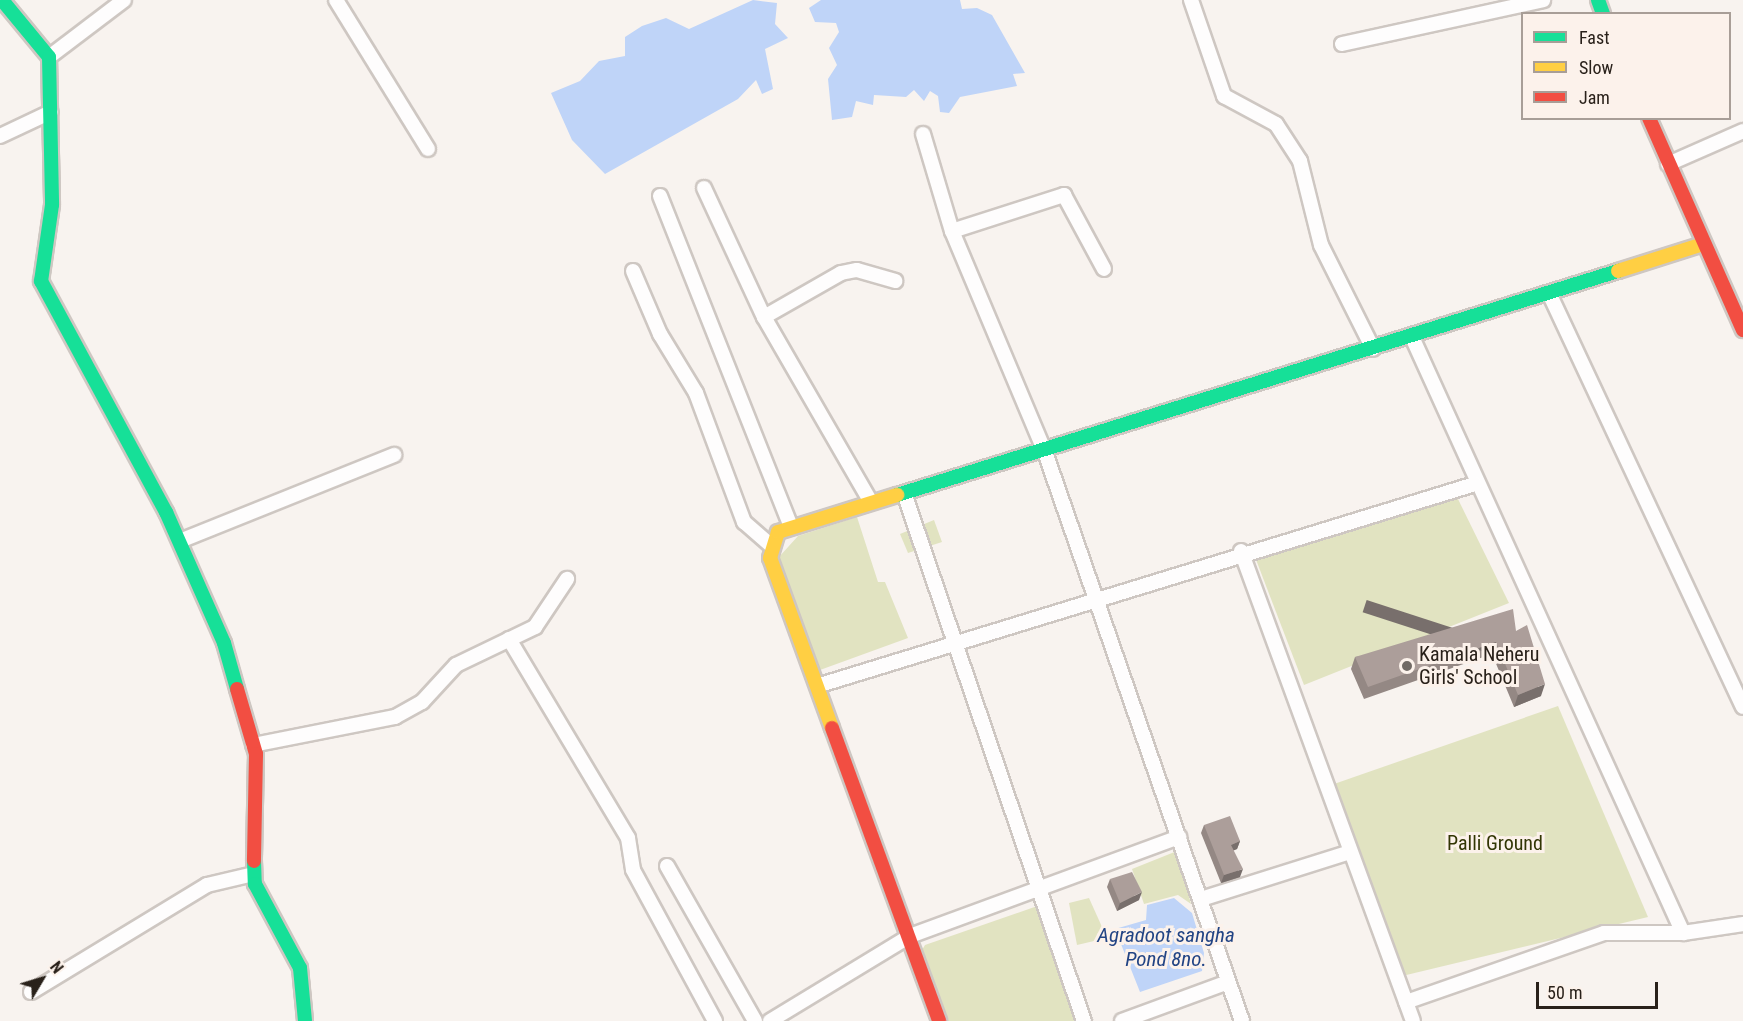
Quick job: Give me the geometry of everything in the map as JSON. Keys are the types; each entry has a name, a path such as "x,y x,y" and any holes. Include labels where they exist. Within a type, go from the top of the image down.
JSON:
{"street":[{"path":"2,0 49,57 52,205 41,281 180,542 224,643 253,745 254,874 300,968 305,1021"},
{"path":"49,57 124,0"},
{"path":"336,0 428,149"},
{"path":"1191,0 1224,96 1276,124 1300,162 1322,245 1374,349"},
{"path":"1342,44 1543,0"},
{"path":"0,136 51,112"},
{"path":"1650,120 1743,330"},
{"path":"1668,164 1743,131"},
{"path":"924,134 952,231 1045,452 1242,1021"},
{"path":"704,188 764,317 871,502"},
{"path":"952,231 1064,195 1104,269"},
{"path":"660,196 790,525"},
{"path":"939,1021 820,685 770,558 770,545 790,525 1045,452 1703,244"},
{"path":"764,317 841,273 857,270 896,282"},
{"path":"633,271 660,334 696,393 744,522 770,545"},
{"path":"1549,293 1743,707"},
{"path":"1412,337 1475,484 1683,933"},
{"path":"180,542 394,455"},
{"path":"820,685 1097,603 1241,551 1475,484"},
{"path":"904,493 952,646 1084,1021"},
{"path":"1241,551 1413,1021"},
{"path":"253,745 395,717 422,702 456,665 542,620 567,579"},
{"path":"509,639 628,838 633,870 715,1021"},
{"path":"770,1021 910,936 1179,837"},
{"path":"1201,899 1350,852"},
{"path":"667,866 755,1021"},
{"path":"31,992 207,885 254,874"},
{"path":"1407,1002 1604,933 1683,933 1743,924"},
{"path":"1122,1021 1228,982"}],"green space":[{"path":"1455,493 1509,603 1304,685 1255,557"},
{"path":"857,517 878,582 885,582 908,638 820,670 779,557 798,536"},
{"path":"934,520 942,542 908,553 900,534"},
{"name":"Palli Ground","path":"1558,706 1648,917 1398,977 1334,784"},
{"path":"1177,851 1191,904 1178,895 1144,904 1132,869"},
{"path":"1089,898 1107,938 1077,945 1069,903"},
{"path":"1046,903 1083,1021 942,1021 919,955 925,945"}],"water":[{"path":"753,0 777,3 775,24 788,38 765,49 773,89 762,94 756,80 738,99 605,174 572,140 551,93 580,81 599,61 625,56 625,37 642,26 666,18 689,29"},
{"path":"821,0 960,0 962,9 977,8 992,15 1025,73 1013,74 1017,86 960,97 949,113 940,112 938,96 930,91 924,101 914,90 906,97 874,95 873,105 856,101 852,117 832,120 828,79 837,65 829,48 839,32 836,23 815,22 809,8"},
{"name":"Agradoot sangha Pond 8no.","path":"1174,898 1192,913 1204,953 1202,971 1140,992 1115,929 1146,920 1147,905"}],"building":[{"name":"Kamala Neheru Girls' School","path":"1513,609 1516,631 1527,625 1545,684 1518,695 1496,642 1368,687 1355,657"},
{"path":"1230,816 1240,841 1231,845 1243,869 1224,875 1204,825"},
{"path":"1132,872 1142,892 1120,903 1110,879"}],"traffic: fast":[{"path":"2,0 49,57 52,205 41,281 166,512 224,643 237,689"},
{"path":"1598,0 1602,12"},
{"path":"897,495 1618,271"},
{"path":"254,861 255,884 300,968 305,1021"}],"traffic: slow":[{"path":"1618,271 1703,244"},
{"path":"832,728 770,558 778,532 897,495"}],"traffic: jam":[{"path":"1650,120 1743,330"},
{"path":"237,689 256,754 254,861"},
{"path":"832,728 939,1021"}],"place":[{"name":"Kamala Neheru Girls' School","path":"1407,666"}]}
